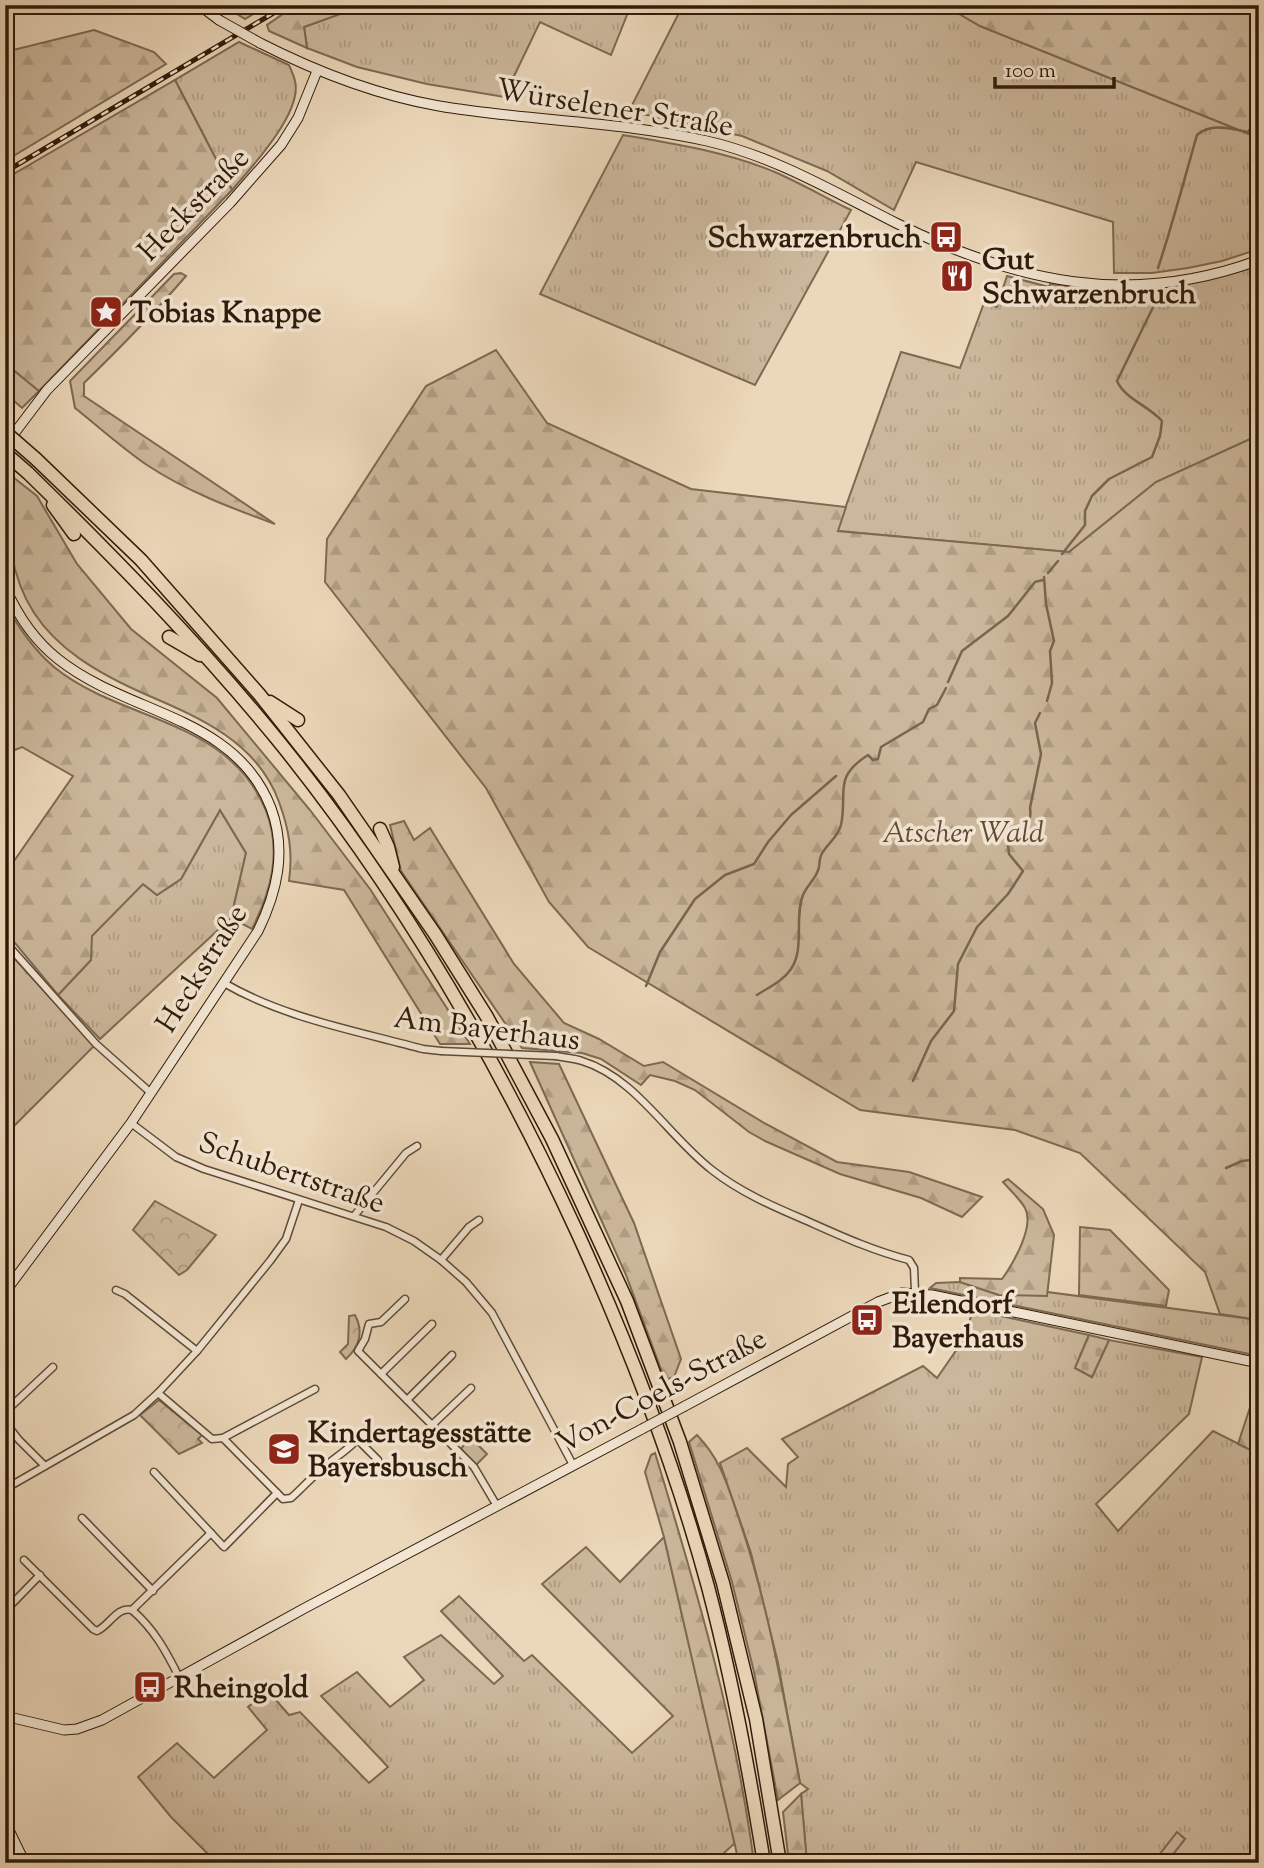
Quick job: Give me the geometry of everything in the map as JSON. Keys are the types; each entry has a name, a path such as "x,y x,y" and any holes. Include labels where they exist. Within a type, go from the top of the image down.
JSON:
{"highway":[{"path":"5,432 141,560 258,694 339,795 487,1017 552,1139 627,1301 680,1442 723,1583 756,1719 780,1863"},
{"path":"5,454 119,561 277,740 382,883 473,1026 537,1144 613,1310 664,1446 711,1599 740,1721 764,1863"},
{"path":"40,484 74,534"},
{"path":"169,638 209,660"},
{"path":"258,694 298,720"},
{"path":"380,829 388,847 394,875"}],"main road":[{"name":"Würselener Straße","path":"199,5 219,20 260,43 317,71 356,85 438,106 615,126 724,145 779,163 960,252 1042,277 1088,284 1149,284 1225,271 1259,260"},
{"name":"Heckstraße","path":"5,454 16,431 47,390 230,203 281,145 298,118 317,71"},
{"name":"Heckstraße","path":"5,587 22,619 37,639 58,659 109,690 209,735 251,771 265,793 276,821 280,864 276,885 258,931 131,1123 5,1292"},
{"name":"Von-Coels-Straße","path":"5,1716 54,1728 77,1729 102,1720 179,1676 878,1302 902,1293 915,1292 1259,1363"},
{"path":"5,1822 25,1863"}],"street":[{"path":"5,942 96,1044 151,1093"},
{"name":"Am Bayerhaus","path":"224,983 247,995 321,1021 424,1049 556,1056 581,1060 615,1077 629,1088 678,1140 710,1169 745,1193 870,1249 909,1259 914,1268 915,1292"},
{"name":"Schubertstraße","path":"131,1123 176,1157 204,1169 354,1216 396,1232 441,1260 466,1282 492,1313 573,1465"},
{"path":"354,1216 406,1153 417,1146"},
{"path":"5,1489 134,1415 158,1393 197,1351 286,1239 299,1200"},
{"path":"441,1260 469,1227 480,1220"},
{"path":"116,1290 125,1294 197,1351"},
{"path":"405,1299 382,1322 369,1324 358,1351 474,1468 497,1506"},
{"path":"381,1374 432,1324"},
{"path":"407,1400 452,1355"},
{"path":"5,1412 53,1367"},
{"path":"432,1425 471,1388"},
{"path":"158,1393 212,1439 223,1438 315,1389"},
{"path":"5,1422 45,1466"},
{"path":"223,1438 283,1499 291,1498 358,1440 365,1429"},
{"path":"358,1440 378,1460"},
{"path":"154,1472 224,1547 277,1493"},
{"path":"82,1518 153,1591"},
{"path":"132,1610 211,1533"},
{"path":"24,1560 97,1631 121,1610 132,1610 161,1642 179,1676"},
{"path":"5,1611 40,1575"}],"green space":[{"path":"223,5 268,5 245,19"},
{"path":"296,5 351,5 343,13 304,27 307,48 269,31 267,25"},
{"path":"351,5 631,5 611,55 540,22 504,97 427,84 357,67 307,48 304,27 343,13"},
{"path":"683,5 944,5 980,26 1259,138 1259,249 1188,268 1152,273 1114,273 1113,222 916,162 894,210 827,171 742,136 629,111"},
{"path":"944,5 1259,5 1259,138 980,26"},
{"path":"94,30 154,52 166,64 5,161 5,52"},
{"path":"239,42 289,65 295,81 295,94 284,123 274,139 232,190 175,80"},
{"path":"175,80 232,190 39,391 5,363 5,179"},
{"path":"623,135 740,159 777,173 851,210 755,385 540,294"},
{"path":"1259,265 1259,435 1156,482 1069,552 837,531 901,352 960,368 984,303 997,307 1007,276 1049,287 1050,284 1130,289 1206,280"},
{"path":"181,273 186,276 84,383 84,396 275,524 177,483 129,452 75,408 70,381 174,274"},
{"name":"Atscher Wald","path":"496,350 547,423 691,489 846,507 838,531 1069,552 1156,482 1259,435 1259,1320 1220,1314 1205,1272 1080,1153 1015,1130 860,1110 588,947 549,902 486,788 325,582 327,539 426,386"},
{"path":"5,363 39,391 22,408 5,393"},
{"path":"9,474 37,496 77,564 131,629 217,698 310,810 370,889 470,1044 440,1044 344,890 289,881 289,841 279,802 270,781 242,748 207,723 110,677 79,658 54,637 34,613 20,586 12,554 8,517"},
{"path":"5,603 26,637 54,667 110,700 200,739 227,757 249,780 271,826 274,856 269,886 252,929 231,918 246,853 220,810 181,879 157,895 143,884 92,936 91,960 58,995 5,931 5,874 73,776 22,747 5,754"},
{"path":"220,810 246,853 231,918 100,1039 58,995 91,960 91,936 143,884 157,895 181,879"},
{"path":"404,821 414,840 430,828 514,964 564,1023 599,1039 644,1066 663,1062 764,1123 837,1162 909,1172 982,1197 962,1217 921,1198 840,1174 765,1141 749,1132 695,1090 675,1081 650,1075 641,1085 601,1059 582,1053 522,1048 401,871 390,825"},
{"path":"5,948 94,1046 5,1135"},
{"path":"530,1062 559,1064 634,1223 681,1359 674,1377 665,1380 626,1275"},
{"path":"1008,1179 1043,1209 1054,1235 1047,1296 999,1295 960,1282 960,1278 1002,1279 1017,1255 1025,1234 1027,1216 1023,1205 1003,1182"},
{"path":"155,1201 216,1235 187,1270 179,1275 133,1230"},
{"path":"1080,1227 1110,1230 1169,1290 1166,1306 1079,1295"},
{"path":"960,1282 999,1295 1047,1295 1047,1292 1259,1320 1259,1356 930,1288 936,1283"},
{"path":"973,1310 1089,1335 1075,1368 1092,1377 1109,1340 1202,1357 1189,1414 1096,1504 1118,1531 1213,1431 1259,1454 1259,1863 1166,1863 1185,1839 1177,1833 1153,1863 807,1863 801,1794 808,1789 800,1783 778,1663 751,1553 720,1463 747,1448 786,1487 788,1464 798,1457 782,1439 923,1366 937,1378 964,1339"},
{"path":"355,1315 359,1338 355,1349 346,1359 340,1352 348,1344 349,1316"},
{"path":"1089,1335 1109,1340 1092,1377 1075,1368"},
{"path":"1259,1380 1259,1454 1238,1444"},
{"path":"159,1400 202,1435 198,1439 202,1443 179,1454 140,1415"},
{"path":"697,1435 718,1463 730,1493 749,1549 774,1648 800,1783 778,1800 754,1672 732,1582 689,1442"},
{"path":"470,1437 487,1454 476,1465 461,1449"},
{"path":"655,1453 700,1605 726,1708 754,1863 739,1863 664,1537 645,1472 651,1455"},
{"path":"664,1537 735,1843 713,1863 217,1863 171,1817 138,1777 177,1743 214,1778 267,1730 248,1707 268,1691 289,1715 300,1712 369,1783 388,1767 321,1696 357,1672 390,1707 424,1680 404,1657 441,1635 494,1684 503,1676 441,1611 459,1596 524,1661 532,1655 632,1753 673,1716 542,1584 586,1547 620,1582"},
{"path":"801,1794 807,1863 789,1863 783,1812"},
{"path":"1177,1832 1185,1839 1166,1863 1153,1863"}],"waterway":[{"path":"1259,118 1248,132 1259,135"},
{"path":"1158,268 1197,135 1215,128 1248,132"},
{"path":"1062,554 1085,525 1085,511 1092,496 1109,479 1152,457 1160,436 1162,421 1131,398 1117,381 1158,297"},
{"path":"1048,573 1058,561"},
{"path":"1044,577 1046,604 1054,641 1050,651 1052,683 1047,701"},
{"path":"948,682 962,651 1008,616 1035,582 1043,580"},
{"path":"757,995 784,977 795,961 799,943 800,904 818,871 820,857 840,829 845,779 857,763 868,755 873,760 878,759 881,747 923,722 929,709 937,705 946,688"},
{"path":"913,1081 931,1041 954,1011 958,964 977,927 1008,894 1023,871 1009,854 1008,845 1025,829 1030,819 1041,754 1035,723 1040,713"},
{"path":"646,986 660,952 695,899 725,875 754,864 791,815 836,776"},
{"path":"1226,1168 1242,1161 1259,1159"}],"railway":[{"path":"5,172 287,5"}],"place":[{"name":"Schwarzenbruch","path":"946,237"},
{"name":"Gut Schwarzenbruch","path":"957,276"},
{"name":"Tobias Knappe","path":"106,312"},
{"name":"Eilendorf Bayerhaus","path":"867,1320"},
{"name":"Kindertagesstätte Bayersbusch","path":"284,1449"},
{"name":"Rheingold","path":"150,1687"}]}
